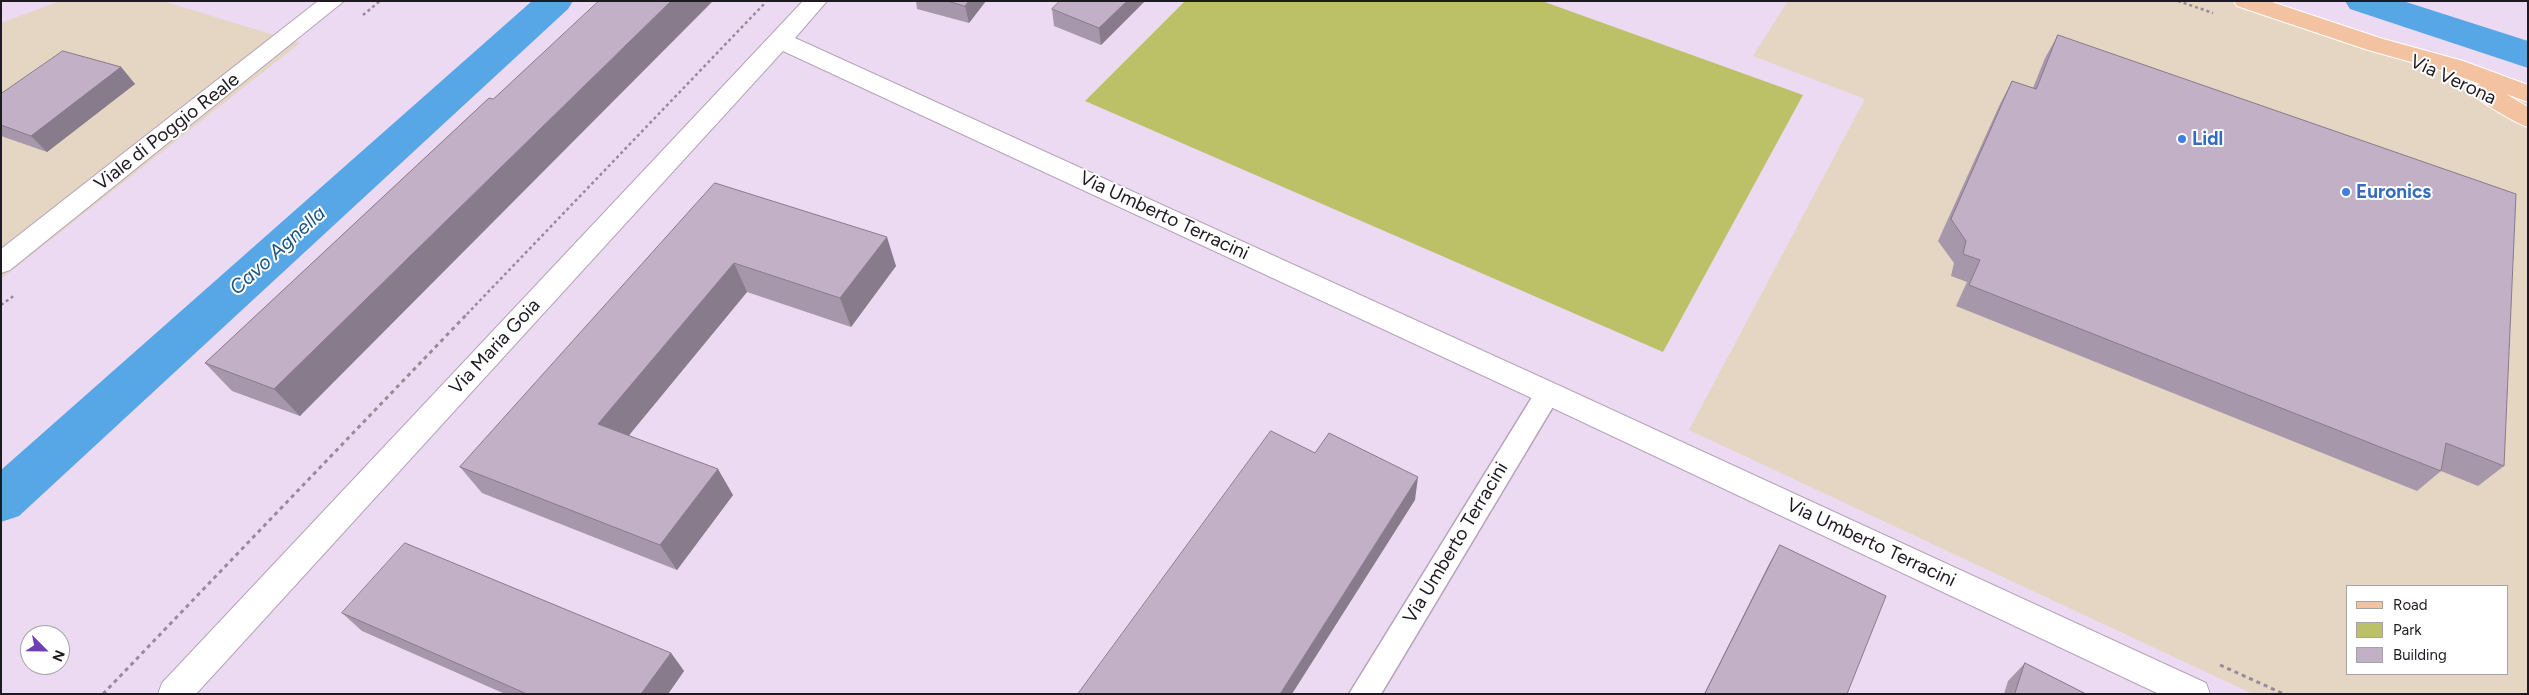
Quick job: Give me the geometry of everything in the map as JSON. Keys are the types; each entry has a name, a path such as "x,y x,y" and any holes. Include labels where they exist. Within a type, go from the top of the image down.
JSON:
{"main road":[{"name":"Via Verona","path":"2245,1 2376,45 2455,66 2528,94"},
{"name":"Via Verona","path":"2376,45 2464,82 2513,108 2528,119"}],"street":[{"name":"Viale di Poggio Reale","path":"1,263 333,1"},
{"name":"Via Maria Goia","path":"174,694 816,1"},
{"name":"Via Umberto Terracini","path":"779,40 1548,393 2194,694"}],"lane":[{"name":"Via Umberto Terracini","path":"1364,694 1548,393"}],"path":[{"path":"103,694 767,1"}],"shaded area":[{"path":"60,1 163,1 300,43 1,279 1,23"},
{"path":"1788,1 2238,1 2528,94 2528,694 2253,694 1689,430 1865,99 1753,56"}],"green space":[{"path":"1185,1 1542,1 1803,95 1663,352 1085,101"}],"building":[{"path":"599,1 671,1 274,389 205,363 489,98 493,99"},
{"path":"948,1 969,1 965,6"},
{"path":"1060,1 1127,1 1099,28 1052,9"},
{"path":"2058,35 2516,194 2504,466 2446,443 2441,471 1969,285 1980,260 1963,254 1966,241 1951,219 2012,81 2036,89"},
{"path":"63,51 121,67 31,136 1,125 1,94"},
{"path":"715,183 887,237 840,298 734,263 598,424 718,469 660,545 460,467"},
{"path":"1271,431 1315,453 1329,433 1418,477 1280,694 1078,694"},
{"path":"405,543 671,653 641,694 527,694 342,613"},
{"path":"1780,545 1886,596 1847,694 1705,694"},
{"path":"2025,663 2086,694 2015,694"}],"waterway":[{"name":"Cavo Agnella","path":"1,501 555,1"},
{"name":"Cavo Agnella","path":"2363,1 2528,55"}],"place":[{"name":"Lidl","path":"2182,139"},
{"name":"Euronics","path":"2346,192"}]}
